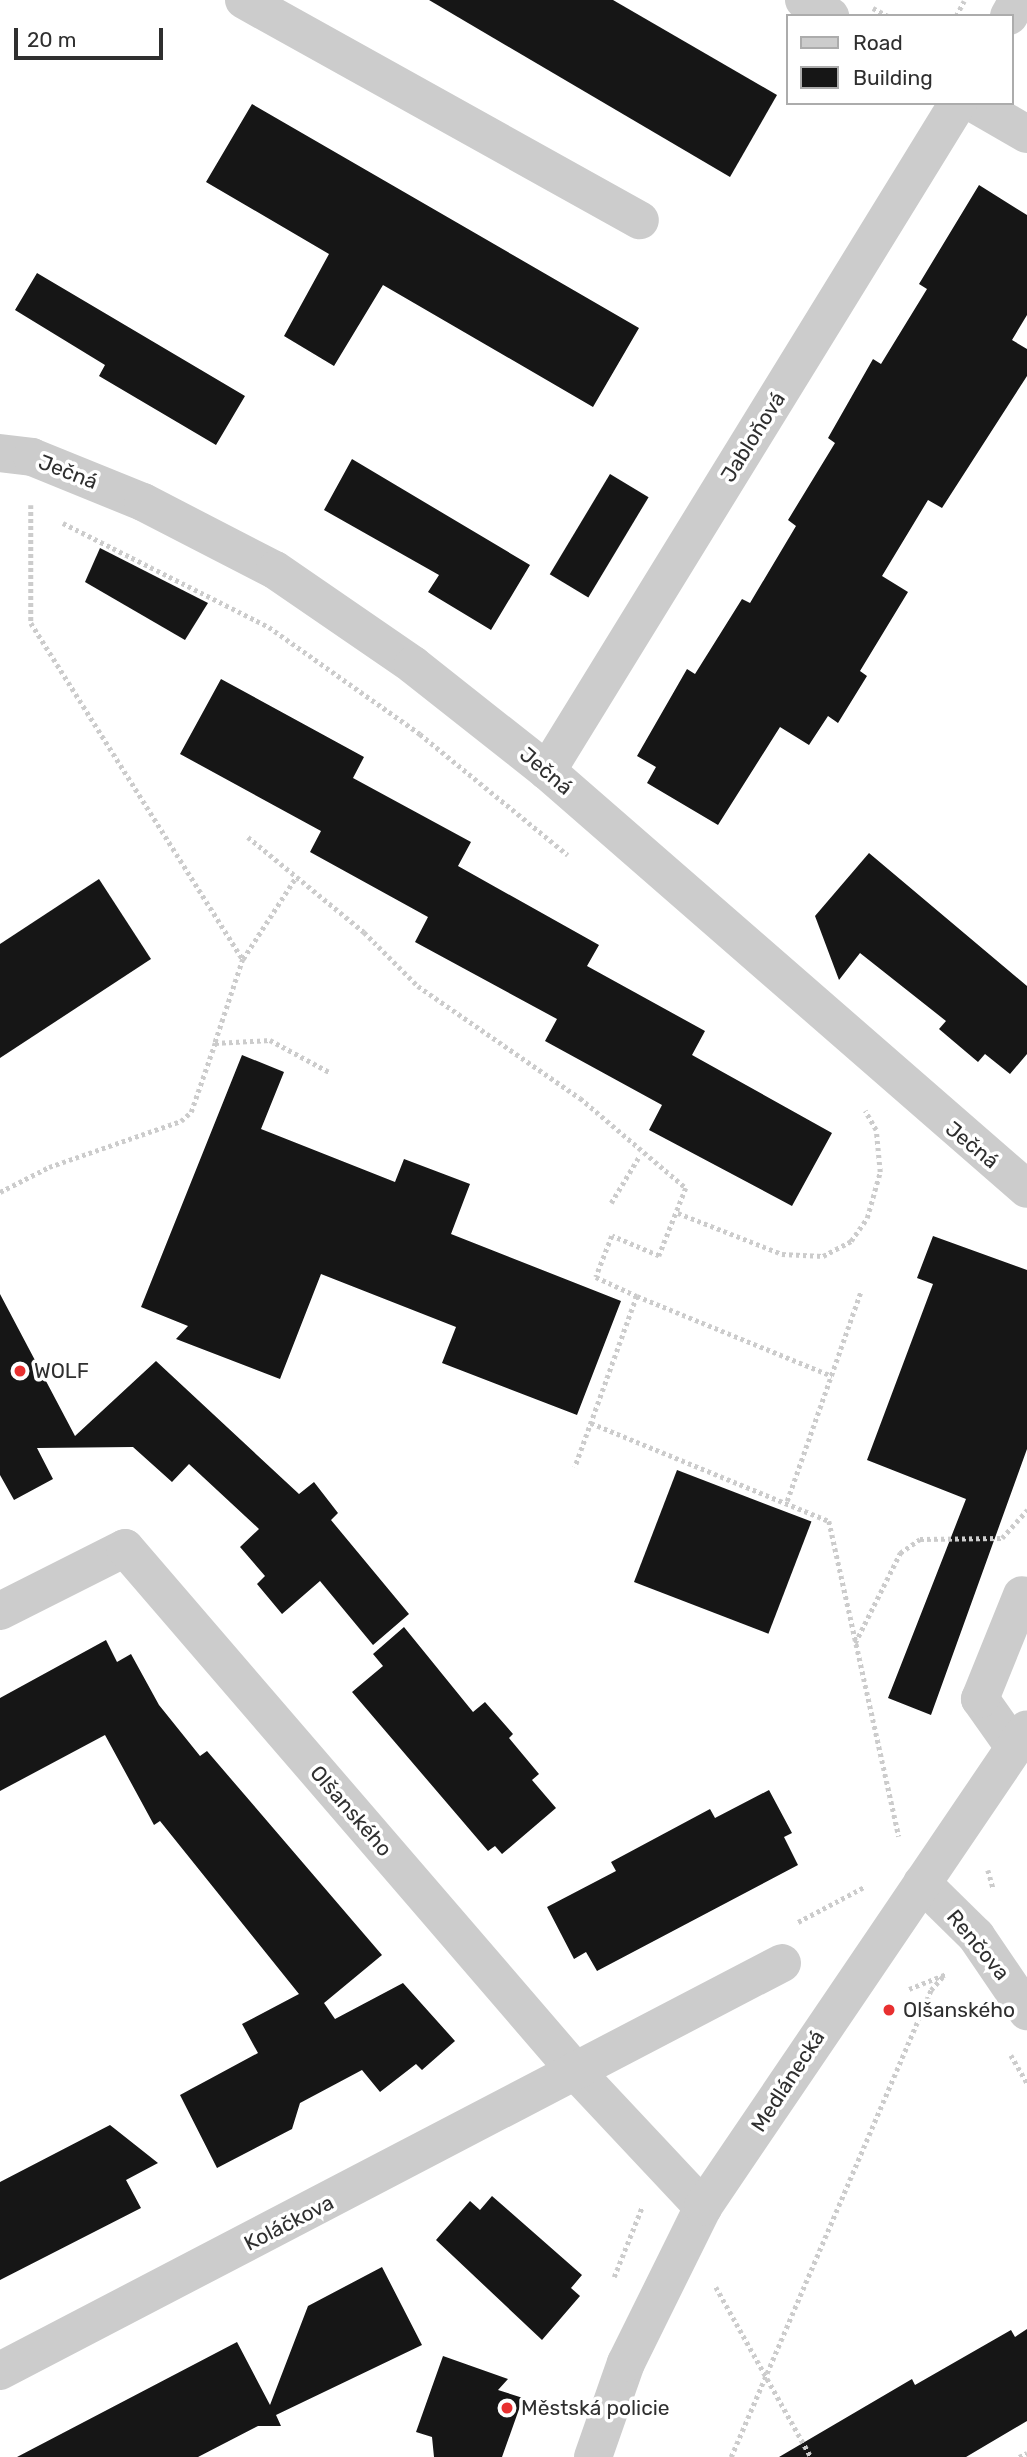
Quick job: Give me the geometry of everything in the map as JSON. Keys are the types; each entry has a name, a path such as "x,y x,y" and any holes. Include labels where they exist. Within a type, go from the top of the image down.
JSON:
{"street":[{"path":"244,0 640,220"},
{"path":"804,0 827,14"},
{"name":"Jabloňová","path":"547,771 957,105"},
{"path":"976,105 1027,134"},
{"name":"Ječná","path":"16,455 143,502 275,570 413,665 547,771 1027,1189"},
{"name":"Olšanského","path":"0,1611 125,1548 578,2074"},
{"path":"1021,1738 980,1699 1022,1595"},
{"name":"Medlánecká","path":"593,2457 625,2363 703,2207 1021,1738"},
{"name":"Renčova","path":"922,1884 976,1936 1027,2011"},
{"name":"Koláčkova","path":"0,2371 578,2074 782,1962"},
{"path":"578,2074 703,2207"}],"path":[{"path":"16,455 31,508 30,623 243,959"},
{"path":"21,506 44,514"},
{"path":"57,520 269,626 420,734 574,859"},
{"path":"248,837 418,986 580,1098 640,1155 673,1172 686,1188 659,1256 612,1236 596,1277 832,1376"},
{"path":"0,1192 50,1167 181,1121 191,1112 243,959 296,877"},
{"path":"215,1043 270,1040 331,1073"},
{"path":"678,1213 782,1254 823,1256 851,1241 867,1218 880,1172 876,1129 863,1107"},
{"path":"611,1203 640,1155"},
{"path":"788,1501 861,1291"},
{"path":"575,1467 637,1296"},
{"path":"591,1423 788,1501 829,1521 902,1841"},
{"path":"855,1644 900,1553 920,1539 1003,1538 1027,1510"},
{"path":"791,1925 875,1881"},
{"path":"730,2457 764,2372 931,1990 945,1974"},
{"path":"902,1993 945,1974 953,1977"},
{"path":"1007,2049 1027,2083"},
{"path":"634,2195 642,2206"},
{"path":"710,2276 811,2457"},
{"path":"1019,2457 1027,2453"}],"building":[{"path":"429,0 613,0 777,95 730,177"},
{"path":"252,104 639,328 593,407 383,285 334,366 284,336 329,254 206,182"},
{"path":"979,185 1027,215 1027,315 1012,340 1027,349 1027,376 942,508 928,500 882,576 908,592 860,671 867,676 838,723 828,716 809,745 780,727 718,825 647,783 656,767 637,756 687,669 695,674 742,599 750,603 796,526 788,520 835,443 828,438 873,359 881,364 927,289 919,284"},
{"path":"37,273 245,396 216,445 99,376 105,365 15,310"},
{"path":"352,459 530,565 491,630 428,592 439,575 324,510"},
{"path":"610,474 649,497 588,597 550,574"},
{"path":"100,548 208,603 185,640 85,582"},
{"path":"221,679 364,757 353,778 471,842 458,866 599,945 587,966 705,1031 692,1055 832,1133 792,1206 649,1130 662,1105 545,1041 557,1019 415,942 428,917 310,852 321,831 180,754"},
{"path":"869,853 1027,986 1027,1054 1010,1074 985,1054 978,1062 939,1029 946,1021 860,953 839,980 815,916"},
{"path":"99,879 151,959 0,1058 0,944"},
{"path":"242,1055 284,1072 261,1129 395,1182 404,1159 470,1184 451,1234 621,1301 577,1415 442,1363 456,1327 321,1274 280,1379 176,1339 188,1326 141,1307"},
{"path":"933,1236 1027,1270 1027,1449 931,1715 888,1698 966,1499 867,1460 933,1284 917,1278"},
{"path":"0,1294 75,1436 156,1361 299,1494 314,1482 338,1513 331,1520 409,1614 373,1645 320,1581 282,1614 257,1584 265,1576 240,1547 259,1529 189,1464 172,1482 133,1447 37,1448 53,1479 14,1500 0,1475"},
{"path":"677,1470 811,1522 768,1634 634,1582"},
{"path":"404,1627 473,1712 485,1702 513,1734 509,1738 539,1774 532,1780 556,1808 502,1854 495,1846 488,1851 352,1692 383,1666 373,1654"},
{"path":"106,1640 117,1662 131,1654 159,1705 200,1756 207,1751 382,1955 324,2003 335,2019 403,1983 455,2041 422,2070 416,2064 380,2092 362,2070 300,2103 292,2129 217,2168 180,2095 258,2053 242,2024 299,1994 160,1821 154,1825 105,1735 0,1791 0,1698"},
{"path":"769,1790 792,1833 784,1837 798,1865 597,1971 586,1952 574,1959 547,1907 616,1871 611,1862 710,1809 715,1818"},
{"path":"110,2125 158,2163 126,2180 141,2208 0,2280 0,2182"},
{"path":"492,2196 582,2275 571,2288 580,2296 542,2340 436,2240 470,2201 480,2210"},
{"path":"382,2267 422,2345 276,2415 281,2426 258,2426 198,2457 17,2457 237,2342 270,2405 308,2306"},
{"path":"1027,2329 1027,2421 966,2457 779,2457 912,2379 915,2385 1011,2330 1015,2337"},
{"path":"443,2356 508,2379 498,2390 523,2398 502,2457 434,2457 432,2437 416,2432"}],"place":[{"name":"WOLF","path":"20,1371"},
{"name":"Olšanského","path":"889,2010"},
{"name":"Městská policie","path":"507,2408"}]}
